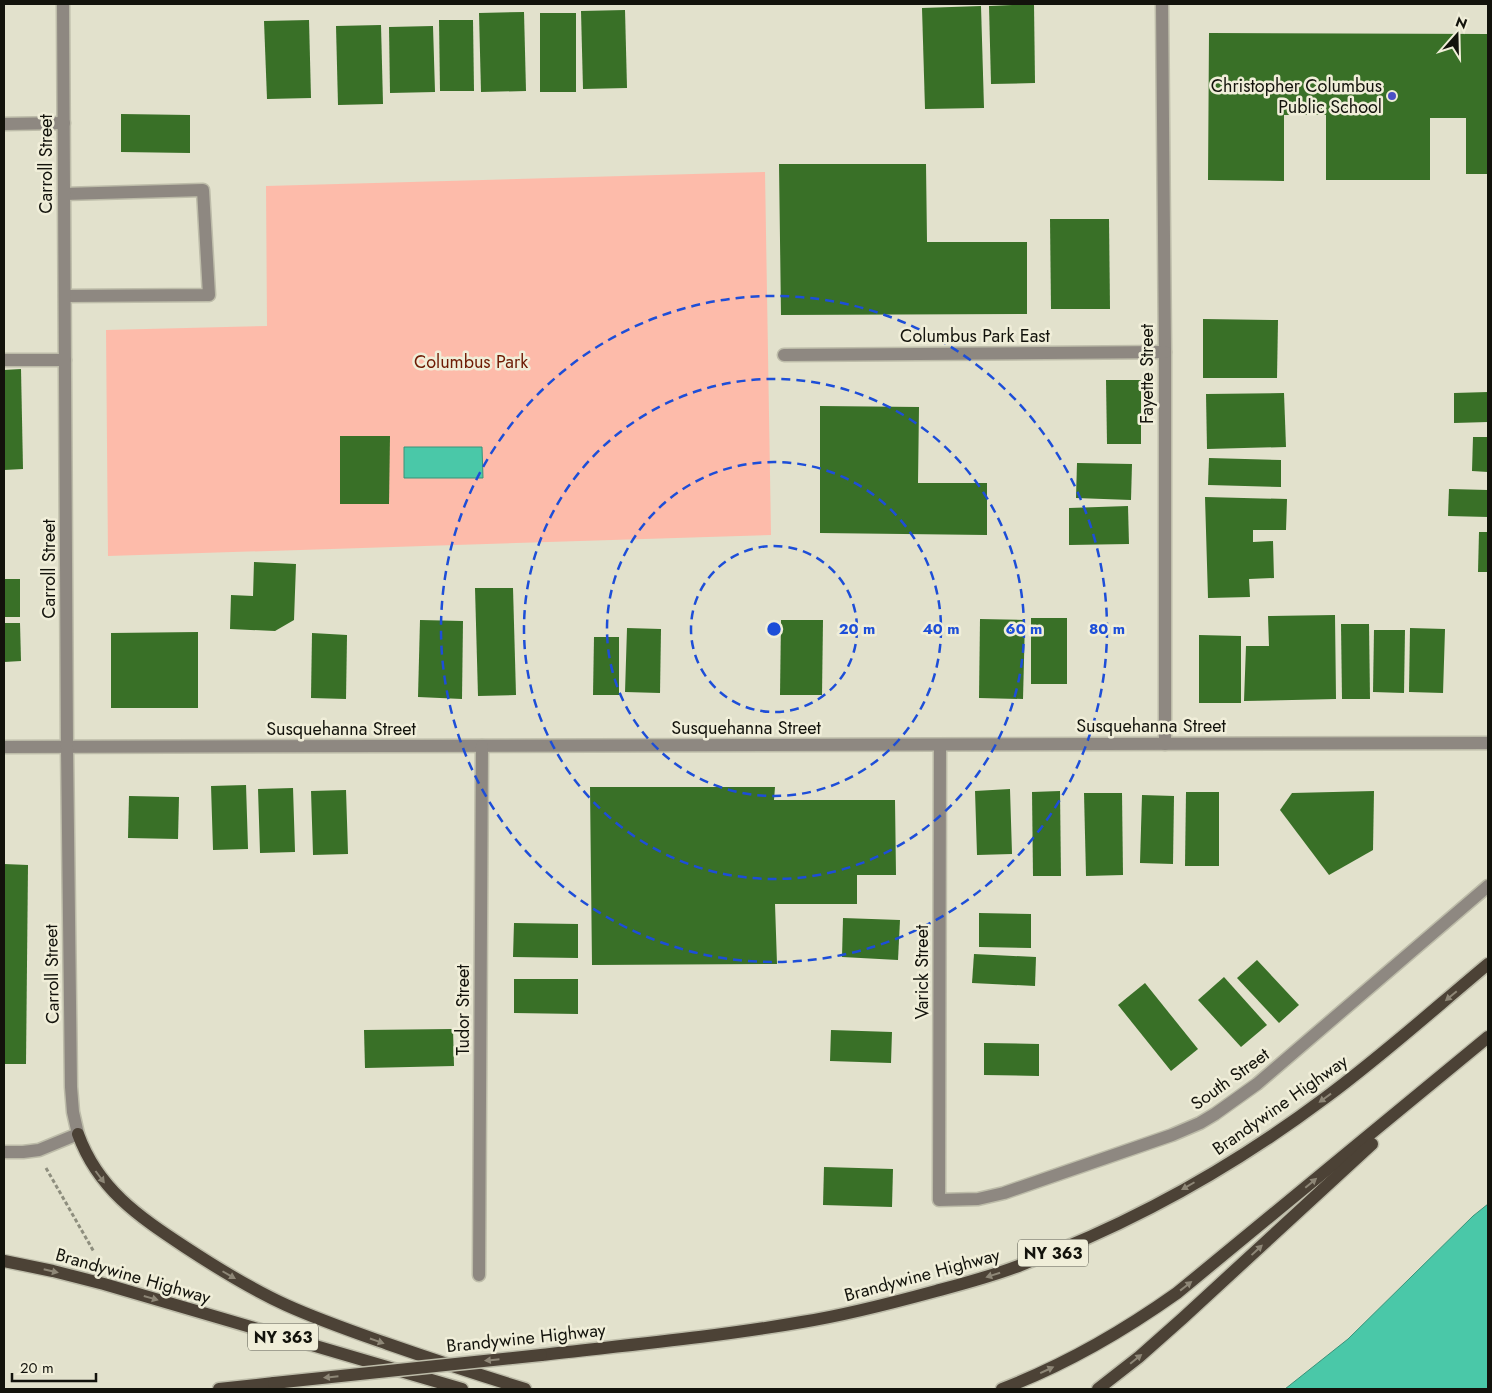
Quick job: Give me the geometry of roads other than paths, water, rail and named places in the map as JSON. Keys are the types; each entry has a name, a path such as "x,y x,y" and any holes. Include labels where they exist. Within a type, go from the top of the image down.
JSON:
{"main road":[{"name":"Brandywine Highway","path":"219,1389 541,1355 752,1330 821,1319 884,1305 1026,1264 1119,1224 1163,1201 1265,1140 1348,1081 1488,964"},
{"path":"1002,1389 1042,1373 1093,1347 1123,1330 1177,1293 1488,1037"},
{"path":"1098,1389 1139,1357 1183,1318 1477,1046"},
{"path":"78,1134 91,1164 105,1184 124,1202 204,1260 246,1284 285,1304 350,1331 525,1389"},
{"name":"Brandywine Highway","path":"4,1261 104,1284 462,1389"}],"street":[{"name":"Carroll Street","path":"63,4 71,1087 73,1112 78,1134"},
{"name":"Fayette Street","path":"1162,4 1165,352 1164,744"},
{"path":"4,124 64,124"},
{"path":"64,194 203,190 209,296 65,296"},
{"name":"Columbus Park East","path":"784,355 1165,352"},
{"path":"4,360 65,360"},
{"name":"Susquehanna Street","path":"4,748 1488,743"},
{"name":"Varick Street","path":"939,1200 940,745"},
{"name":"Tudor Street","path":"479,1275 482,746"},
{"name":"South Street","path":"939,1200 978,1199 1004,1193 1172,1135 1215,1114 1257,1084 1488,886"},
{"path":"4,1152 40,1150 78,1134"}],"water":[{"path":"404,447 482,447 483,478 404,478"},
{"path":"1488,1204 1488,1389 1285,1389 1348,1339 1473,1216"}],"place":[{"name":"Christopher Columbus Public School","path":"1392,96"}],"park label":[{"name":"Columbus Park","path":"471,362"}]}
